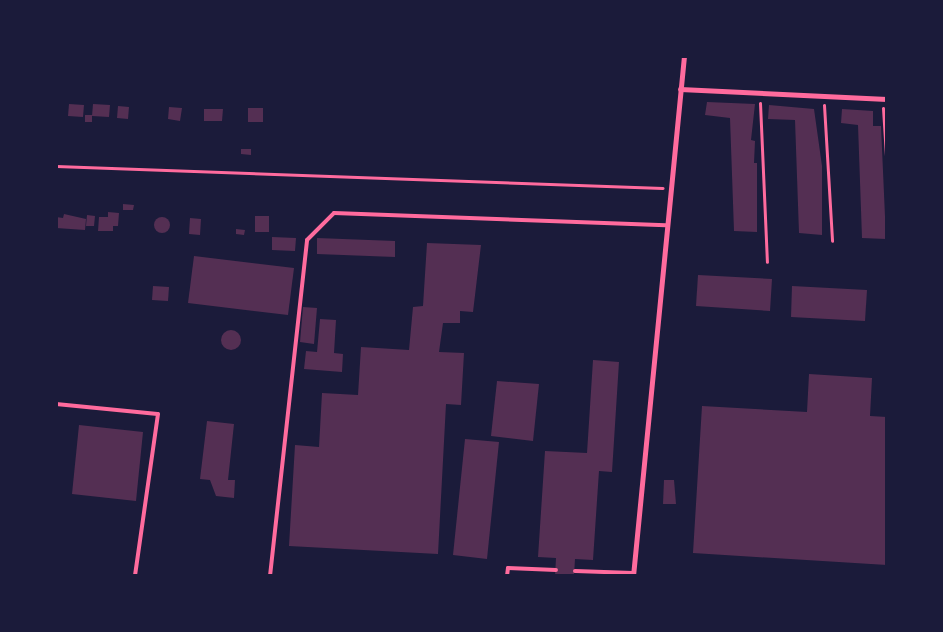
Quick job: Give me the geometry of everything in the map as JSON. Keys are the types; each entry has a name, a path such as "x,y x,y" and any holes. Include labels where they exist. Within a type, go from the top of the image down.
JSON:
{"street":[{"path":"633,574 684,56"},
{"path":"680,89 884,99"}],"lane":[{"path":"270,576 307,240 334,213 666,224"},
{"path":"56,404 158,414 135,576"},
{"path":"507,576 508,568 556,570"},
{"path":"575,571 633,574"}],"path":[{"path":"759,92 767,262"},
{"path":"824,95 832,242"},
{"path":"884,99 887,172"},
{"path":"56,166 670,188"}],"building":[{"path":"707,102 755,104 751,140 755,141 754,163 757,163 757,232 734,231 730,118 705,115"},
{"path":"69,104 84,105 83,117 68,116"},
{"path":"93,104 110,105 109,117 92,116"},
{"path":"769,105 814,109 822,166 822,235 799,233 795,120 768,119"},
{"path":"118,106 129,107 128,119 117,118"},
{"path":"169,107 182,108 180,121 168,119"},
{"path":"248,108 263,108 263,122 248,122"},
{"path":"204,109 223,109 222,121 204,121"},
{"path":"842,109 873,111 873,126 881,126 886,239 862,238 858,125 841,123"},
{"path":"85,115 92,115 92,122 85,122"},
{"path":"241,149 251,149 251,155 241,154"},
{"path":"123,204 134,205 133,210 123,210"},
{"path":"108,212 119,213 118,226 113,226 113,231 98,231 99,217 108,217"},
{"path":"64,214 86,219 85,230 56,228 56,217 63,218"},
{"path":"87,215 95,216 94,226 86,226"},
{"path":"255,216 269,216 269,232 255,232"},
{"path":"159,217 165,217 170,222 168,231 159,233 154,228 154,222"},
{"path":"190,218 201,219 200,235 189,234"},
{"path":"236,229 245,230 244,235 236,234"},
{"path":"272,237 296,238 295,251 272,250"},
{"path":"317,238 395,241 395,257 317,254"},
{"path":"427,243 481,245 473,312 460,311 460,323 443,323 439,352 464,353 461,405 446,404 438,554 289,546 295,445 319,447 322,393 358,395 361,347 409,350 413,307 423,306"},
{"path":"194,256 294,268 288,315 188,303"},
{"path":"698,275 772,279 770,311 696,306"},
{"path":"153,286 169,287 168,301 152,300"},
{"path":"792,286 867,290 865,321 791,317"},
{"path":"303,307 317,308 314,344 300,342"},
{"path":"320,319 336,320 334,353 343,354 342,372 304,369 306,351 317,352"},
{"path":"231,330 238,333 241,340 238,347 231,350 224,347 221,340 224,333"},
{"path":"593,360 619,362 612,472 599,471 593,560 575,559 574,576 555,576 556,558 538,557 545,451 587,453"},
{"path":"809,374 872,378 870,416 887,417 887,565 693,553 702,406 807,412"},
{"path":"497,381 539,384 533,441 491,436"},
{"path":"207,421 234,424 228,480 235,480 234,498 216,496 210,480 200,479"},
{"path":"79,425 143,432 136,501 72,494"},
{"path":"465,439 499,442 487,559 453,555"},
{"path":"664,480 674,480 676,504 663,504"}]}
